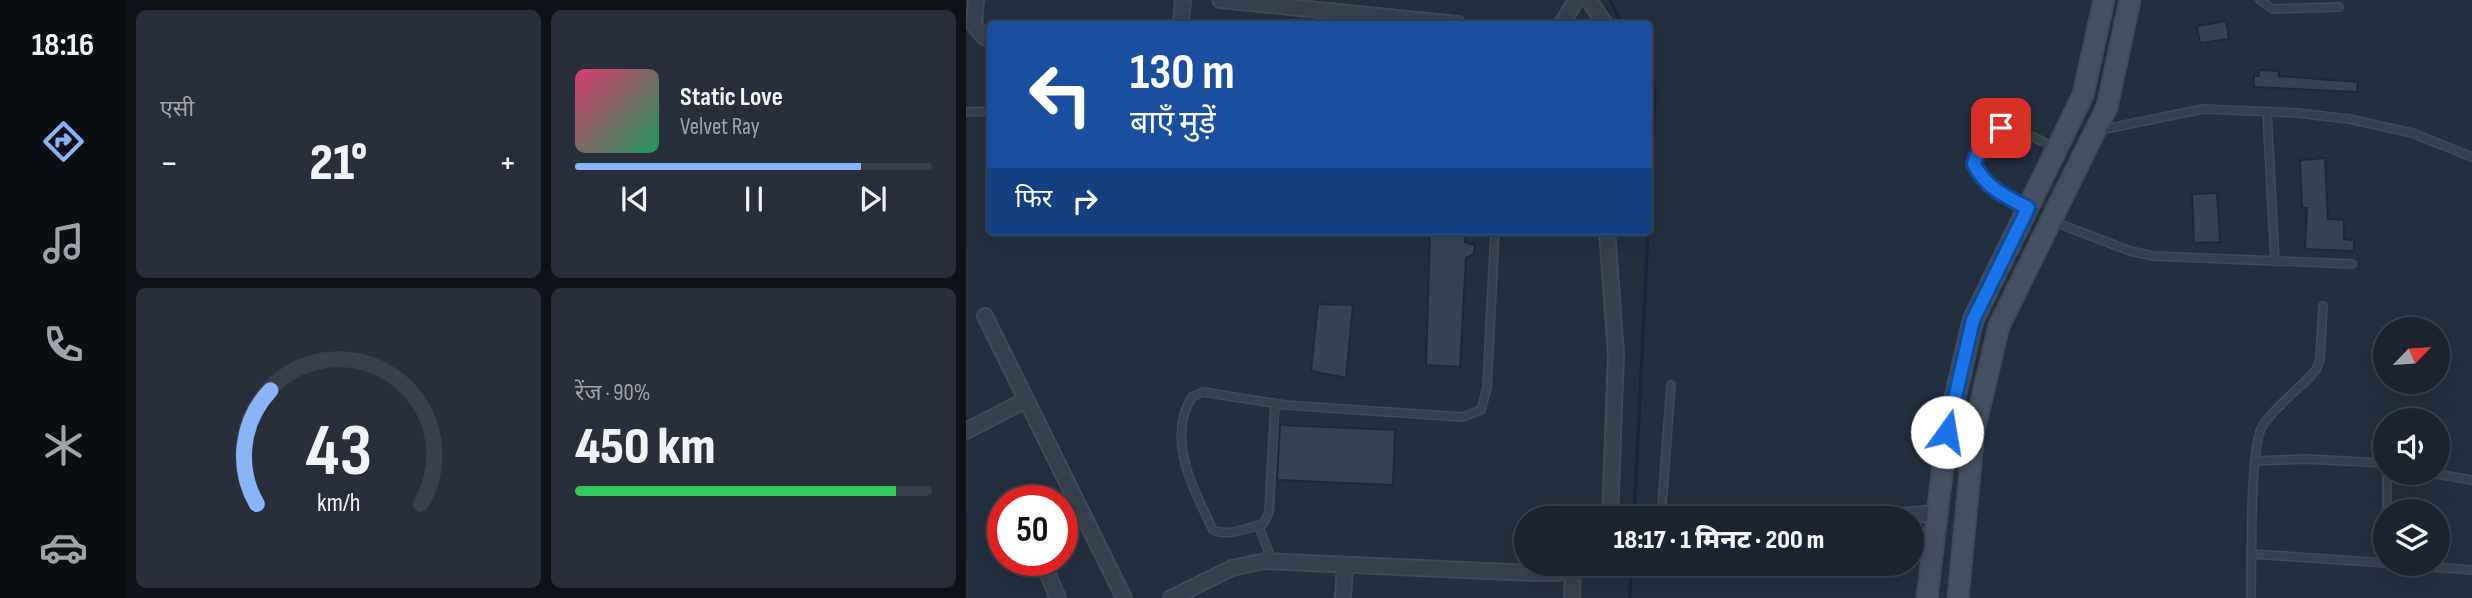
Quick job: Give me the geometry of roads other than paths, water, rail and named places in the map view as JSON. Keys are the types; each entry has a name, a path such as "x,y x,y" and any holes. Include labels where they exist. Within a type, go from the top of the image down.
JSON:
{"main road":[{"path":"1927,598 1947,432 1973,320 2083,95 2104,0"},
{"path":"1958,598 1974,431 1999,326 2107,107 2130,0"},
{"path":"2010,244 2034,254"}],"street":[{"path":"976,0 974,25 987,37"},
{"path":"1181,21 1183,0"},
{"path":"1220,0 1357,19 1397,21"},
{"path":"1564,21 1576,0"},
{"path":"1590,0 1603,21"},
{"path":"1607,235 1616,354 1610,506"},
{"path":"985,316 1124,598"},
{"path":"966,431 1026,400"},
{"path":"1924,514 1937,513"},
{"path":"1171,598 1232,568 1272,562 1514,572"},
{"path":"1343,598 1345,565"},
{"path":"1049,576 1058,598"},
{"path":"1572,598 1573,576"}],"lane":[{"path":"2260,0 2273,9 2339,7"},
{"path":"2095,131 2191,110 2267,112 2350,119 2412,133 2472,157"},
{"path":"966,112 987,111"},
{"path":"2267,112 2275,261"},
{"path":"2028,208 1982,179 1974,164 1983,139 2001,128 2015,130 2057,149"},
{"path":"2051,220 2130,251 2152,256 2352,264"},
{"path":"1275,403 1269,512 1263,524 1234,532 1213,530 1186,470 1181,442 1188,403 1203,392 1275,403 1462,417 1481,410 1487,388 1495,235"},
{"path":"2251,598 2258,436 2264,423 2316,370 2320,359 2323,306"},
{"path":"1662,506 1671,385"},
{"path":"2256,461 2305,459 2373,462"},
{"path":"2450,476 2472,480"},
{"path":"1258,525 1272,562"},
{"path":"2253,554 2373,562"},
{"path":"2450,568 2472,570"}],"waterway":[{"path":"1610,0 1620,21"},
{"path":"1652,85 1655,91 1652,145"},
{"path":"1635,506 1648,235"},
{"path":"1630,598 1631,576"}]}
